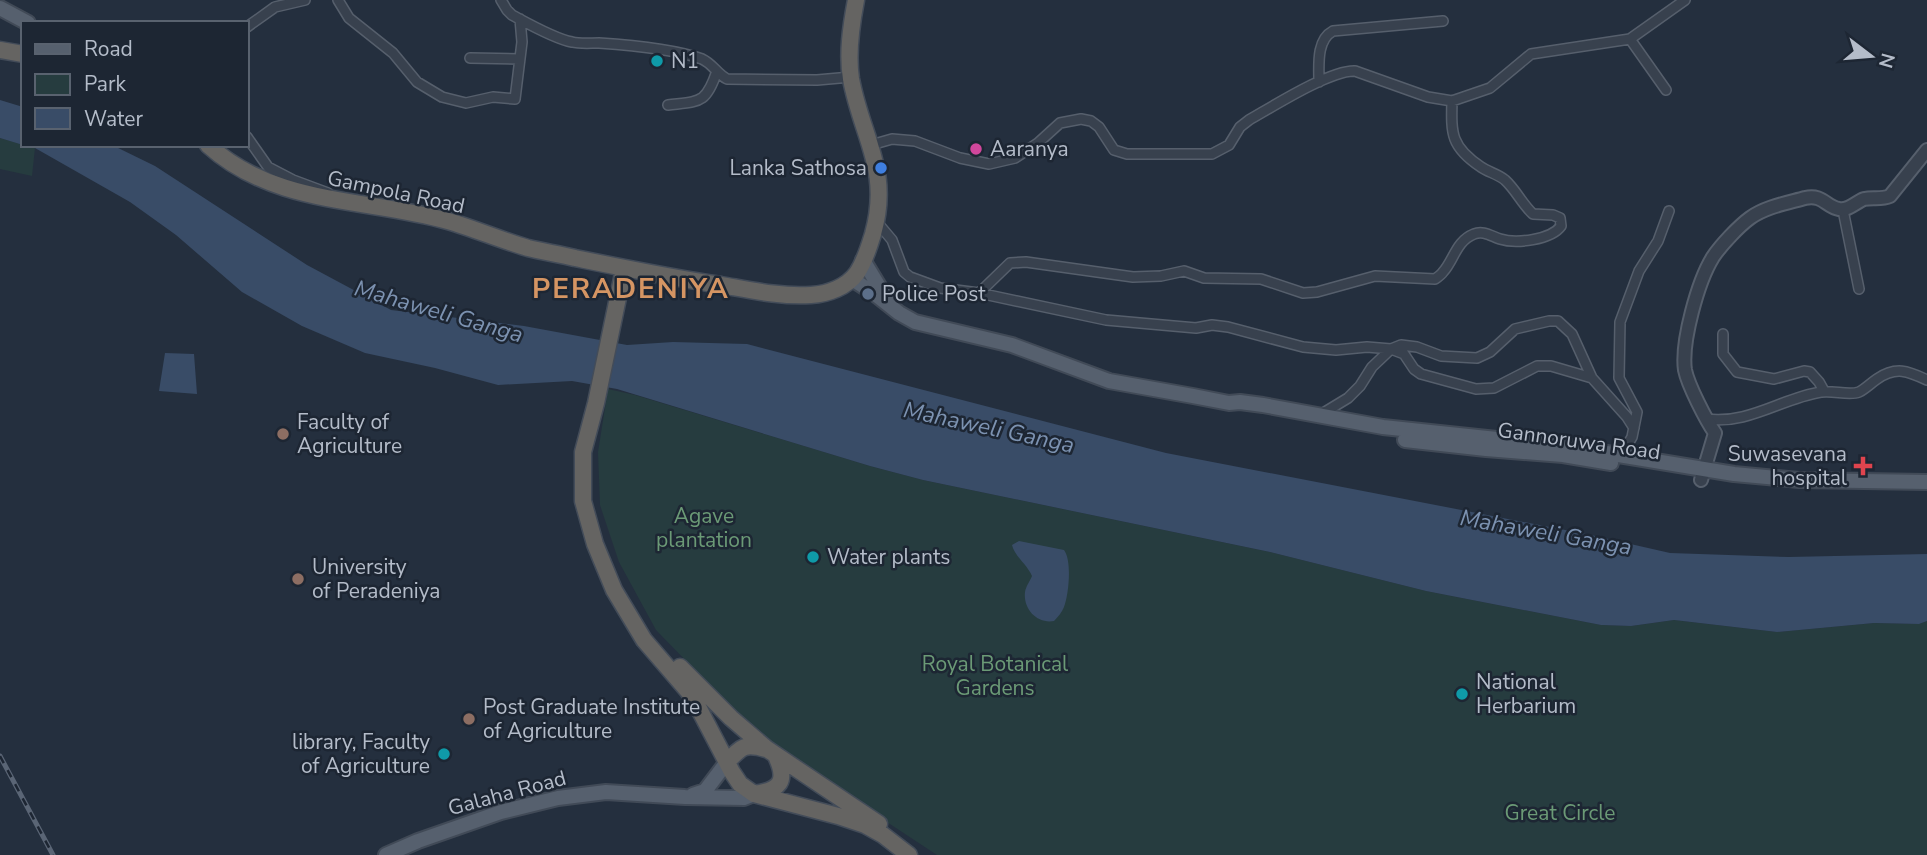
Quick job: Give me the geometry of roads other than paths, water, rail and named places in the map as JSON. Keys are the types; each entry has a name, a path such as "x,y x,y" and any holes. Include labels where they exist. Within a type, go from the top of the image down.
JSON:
{"highway":[{"path":"852,279 863,260 879,206 879,186 871,145 851,77 851,32 856,0"},
{"path":"0,50 21,54"},
{"name":"Gampola Road","path":"211,147 227,160 266,181 294,191 446,220 530,248 624,269 794,295 826,293 852,279"},
{"path":"624,269 583,452 583,501 595,544 623,608 651,649 692,698 740,783 754,794 865,825 909,855"},
{"path":"596,403 590,451 592,502 602,540 641,622 668,656 771,753 923,855"},
{"path":"727,762 742,747 752,745 771,753 779,764 781,776 778,786 772,791 754,794"}],"main road":[{"path":"0,8 24,21"},
{"name":"Gannoruwa Road","path":"863,260 890,305"},
{"name":"Gannoruwa Road","path":"852,279 915,322 1012,345 1109,380 1229,403 1263,405 1409,431 1703,475 1927,482"},
{"name":"Gannoruwa Road","path":"1229,403 1252,411 1394,438 1455,446 1564,446 1621,456 1733,484 1792,489 1927,491"},
{"path":"685,797 705,791 727,762"},
{"name":"Galaha Road","path":"386,855 501,812 558,798 606,792 744,798 754,794"}],"street":[{"path":"248,26 275,8 305,0"},
{"path":"338,0 349,18 393,53 417,82 442,97 466,103 494,97 515,99 522,43 520,19"},
{"path":"501,0 507,10 520,19 554,36 572,42 674,52 701,59 727,79 817,80 851,77"},
{"path":"871,145 892,139 915,141 960,158 989,164 1015,158 1038,143 1060,123 1081,119 1091,121 1099,127 1114,150 1127,155 1212,154 1229,145 1240,127 1249,120 1319,82 1347,71 1355,71 1428,97 1452,101 1490,88 1531,54 1630,39 1685,0"},
{"path":"1319,82 1319,61 1326,35 1333,32 1443,21"},
{"path":"1630,39 1667,90"},
{"path":"470,58 520,59"},
{"path":"667,105 705,97 711,91 717,71"},
{"path":"979,293 1010,263 1026,262 1133,277 1161,276 1184,271 1204,278 1261,279 1303,293 1317,292 1375,276 1435,279 1444,272 1458,246 1474,233 1484,232 1500,239 1519,242 1556,232 1561,226 1560,218 1533,214 1502,177 1482,168 1454,141 1452,101"},
{"path":"248,138 268,167 293,180 324,190 341,202"},
{"path":"1703,475 1715,433 1685,371 1686,340 1693,305 1713,257 1740,227 1766,210 1809,197 1821,198 1843,210 1864,200 1890,196 1927,150"},
{"path":"1843,210 1859,289"},
{"path":"1621,456 1632,437 1637,412 1619,378 1620,322 1639,271 1658,241 1669,211"},
{"path":"876,221 891,240 904,272 910,277 940,288 979,293 1106,320 1196,328 1212,325 1228,327 1303,347 1336,350 1367,347 1391,349 1404,354 1421,374 1476,389 1494,388 1537,366 1551,366 1592,378"},
{"path":"1319,415 1348,398 1360,386 1372,367 1391,349 1401,345 1417,347 1441,356 1476,358 1490,352 1515,329 1558,321 1572,334 1592,378 1634,428"},
{"path":"1723,334 1723,354 1737,372 1774,379 1804,371 1810,372 1824,391"},
{"path":"1706,419 1758,414 1802,396 1824,391 1857,393 1884,374 1903,370 1927,380"}],"water":[{"path":"0,100 21,106 21,144 0,138"},
{"name":"Mahaweli Ganga","path":"32,147 116,147 155,166 307,265 391,310 524,326 627,345 673,342 747,344 1166,453 1591,535 1670,553 1789,557 1927,554 1927,621 1919,624 1874,623 1777,632 1674,620 1631,626 1601,625 1426,591 1270,552 923,480 617,389 572,381 498,385 365,353 302,326 242,292 176,235 130,202"},
{"path":"165,353 194,354 197,394 159,391"},
{"path":"1019,541 1064,550 1067,555 1067,594 1063,609 1054,621 1037,618 1026,604 1025,592 1032,576 1012,545"}],"railway":[{"path":"0,756 53,855"}],"place":[{"name":"N1","path":"657,61"},
{"name":"Aaranya","path":"976,149"},
{"name":"Lanka Sathosa","path":"881,168"},
{"name":"Police Post","path":"868,294"},
{"name":"Faculty of Agriculture","path":"283,434"},
{"name":"Suwasevana hospital","path":"1863,466"},
{"name":"Water plants","path":"813,557"},
{"name":"University of Peradeniya","path":"298,579"},
{"name":"National Herbarium","path":"1462,694"},
{"name":"Post Graduate Institute of Agriculture","path":"469,719"},
{"name":"library, Faculty of Agriculture","path":"444,754"}],"district":[{"name":"PERADENIYA","path":"631,288"}],"park label":[{"name":"Agave plantation","path":"704,528"},
{"name":"Royal Botanical Gardens","path":"995,676"},
{"name":"Great Circle","path":"1560,813"}]}
